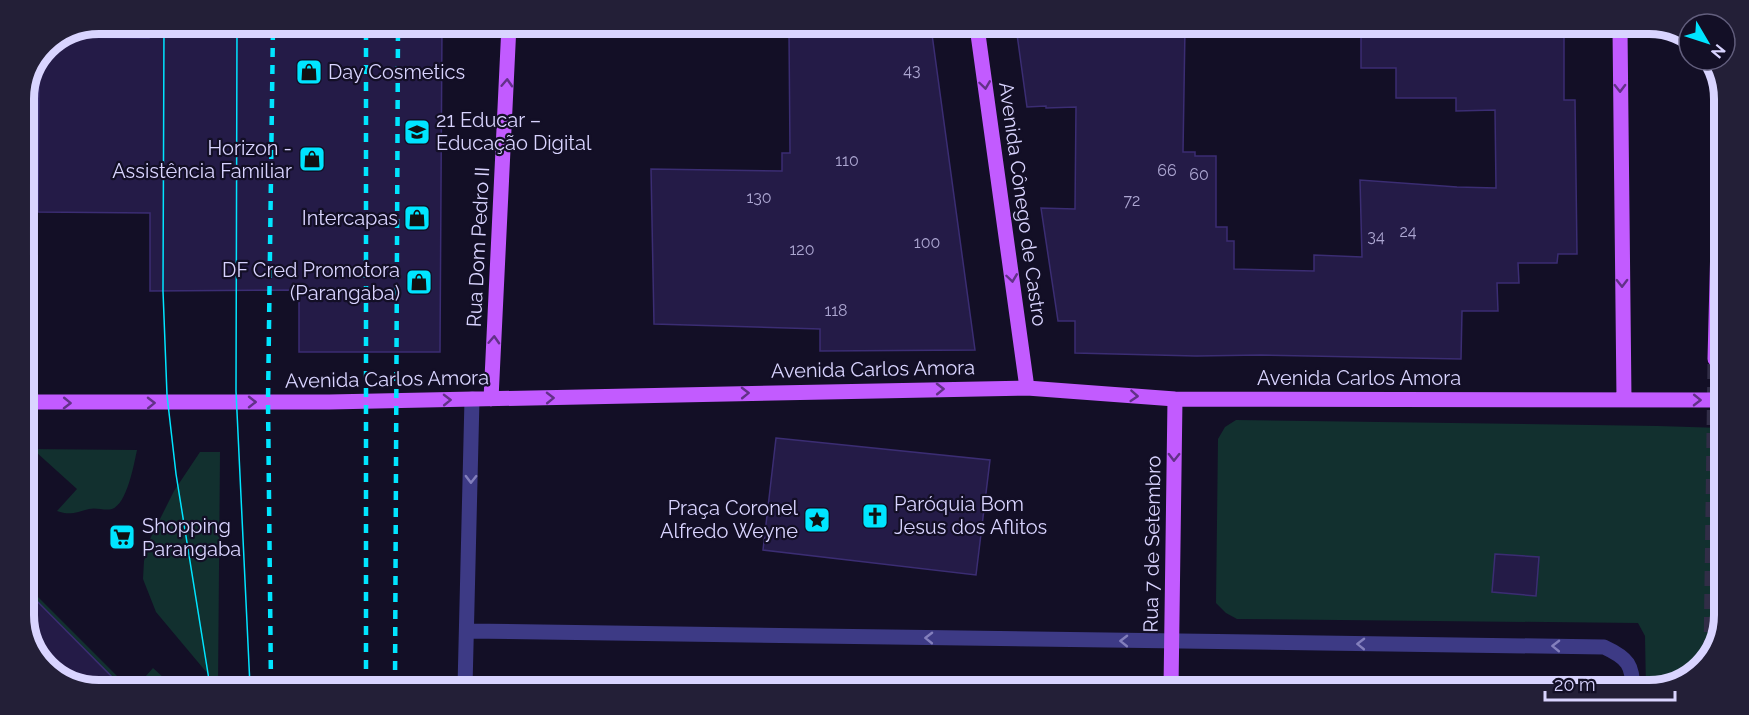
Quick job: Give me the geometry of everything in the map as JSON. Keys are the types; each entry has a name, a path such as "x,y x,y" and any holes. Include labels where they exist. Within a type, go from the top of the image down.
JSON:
{"main road":[{"name":"Rua Dom Pedro II","path":"491,399 509,34"},
{"name":"Avenida Cônego de Castro","path":"978,34 1027,388"},
{"path":"1620,34 1624,399"},
{"name":"Avenida Carlos Amora","path":"35,402 329,402 1027,388 1175,399 1714,400"},
{"name":"Rua 7 de Setembro","path":"1171,680 1175,399"}],"street":[{"path":"465,680 472,399"},
{"path":"467,631 1604,647 1614,651 1625,660 1633,673 1633,680"}],"green space":[{"path":"1236,420 1714,428 1714,616 1711,637 1696,662 1686,670 1671,677 1646,680 1645,636 1638,623 1237,619 1226,613 1216,603 1218,439 1225,427"},
{"path":"35,449 137,450 126,492 117,506 112,509 92,509 70,513 57,511 77,489 36,452 35,453"},
{"path":"200,452 220,452 218,680 213,680 156,612 143,579 144,561 150,539 174,491"},
{"path":"35,594 121,680 115,680 35,599"},
{"path":"153,668 165,680 142,680"}],"building":[{"path":"149,34 442,34 440,352 299,352 299,290 150,291 150,213 38,212 39,74 45,63 63,45 81,37 149,38"},
{"path":"789,34 932,34 975,350 820,351 820,329 654,324 651,169 782,171 782,153 790,153"},
{"path":"1017,34 1185,34 1183,152 1195,152 1195,156 1216,156 1216,227 1227,227 1227,241 1234,241 1234,269 1314,271 1314,255 1362,257 1360,180 1496,188 1495,110 1456,111 1456,98 1396,98 1396,68 1361,68 1361,34 1564,34 1564,100 1575,100 1577,254 1558,254 1557,263 1518,263 1519,283 1497,283 1498,311 1462,311 1461,359 1075,353 1075,321 1058,321 1041,208 1075,209 1076,107 1027,107"},
{"name":"Paróquia Bom Jesus dos Aflitos","path":"776,438 990,460 976,575 763,550"},
{"path":"1495,554 1539,557 1536,596 1492,592"},
{"path":"35,599 115,680 91,680 78,677 63,670 48,655 36,629"}],"tunnel":[{"path":"1711,636 1714,433"}],"tram line":[{"path":"164,34 163,291 167,395 176,474 209,680"},
{"path":"237,34 236,391 250,680"}],"railway":[{"path":"271,680 268,402 273,34"},
{"path":"366,34 366,680"},
{"path":"395,680 398,34"}],"place":[{"name":"Day Cosmetics","path":"309,72"},
{"name":"21 Educar – Educação Digital","path":"417,132"},
{"name":"Horizon - Assistência Familiar","path":"312,159"},
{"name":"Intercapas","path":"417,218"},
{"name":"DF Cred Promotora (Parangaba)","path":"419,282"},
{"name":"Paróquia Bom Jesus dos Aflitos","path":"875,516"},
{"name":"Praça Coronel Alfredo Weyne","path":"817,520"},
{"name":"Shopping Parangaba","path":"122,537"}]}
